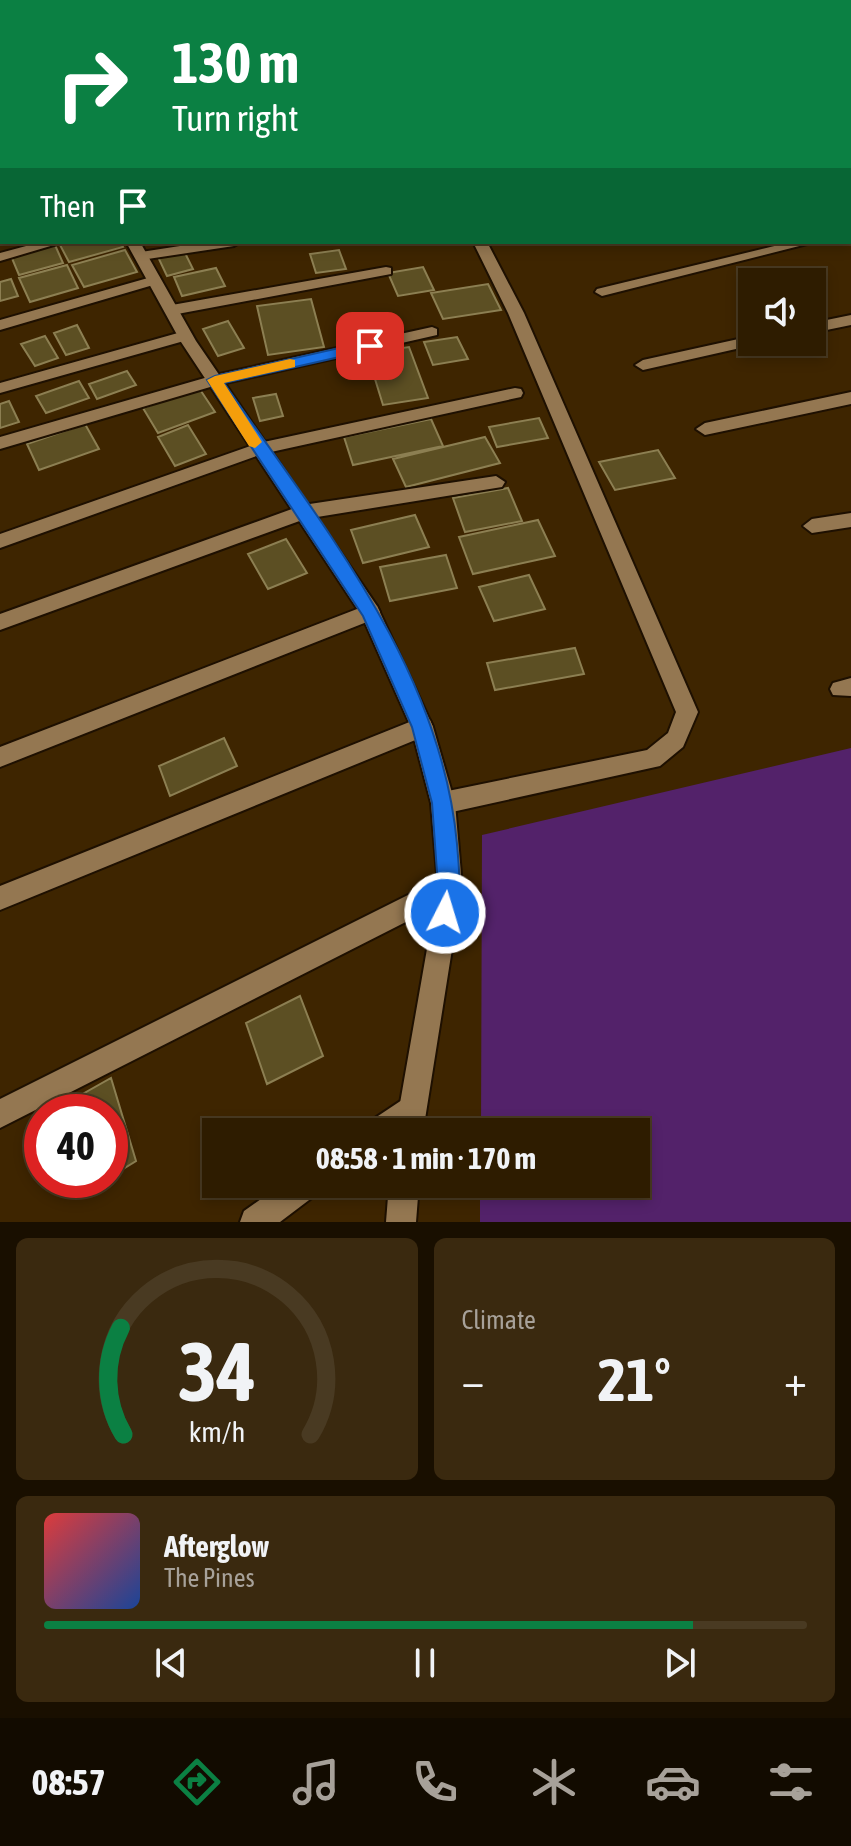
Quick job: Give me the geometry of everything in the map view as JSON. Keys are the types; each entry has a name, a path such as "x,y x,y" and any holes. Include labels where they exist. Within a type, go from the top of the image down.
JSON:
{"street":[{"path":"0,257 49,244"},
{"path":"206,244 137,249 185,336 370,612 422,727 443,803 450,886 410,1118"},
{"path":"443,803 652,759 669,749 685,723 687,712 536,357 481,244"},
{"path":"602,292 800,244"},
{"path":"172,310 386,271"},
{"path":"0,325 155,280"},
{"path":"826,325 851,320"},
{"path":"0,443 215,380 432,332"},
{"path":"0,388 185,336"},
{"path":"643,365 738,344"},
{"path":"0,541 259,449 515,393"},
{"path":"705,429 851,398"},
{"path":"0,622 303,512 496,482"},
{"path":"812,526 851,520"},
{"path":"0,757 370,612"},
{"path":"0,898 422,727"},
{"path":"0,1114 450,886"},
{"path":"255,1222 288,1198"},
{"path":"401,1222 403,1198"}],"shaded area":[{"path":"851,748 851,1222 480,1222 480,1198 650,1198 650,1118 481,1118 482,835"}],"building":[{"path":"121,244 123,247 69,262 60,245"},
{"path":"55,245 63,263 19,275 11,256"},
{"path":"125,250 137,272 84,287 72,265"},
{"path":"339,250 346,269 316,273 310,254"},
{"path":"184,251 193,269 167,276 158,257"},
{"path":"67,265 78,288 30,302 19,278"},
{"path":"423,267 434,290 398,296 388,273"},
{"path":"216,268 225,286 182,296 174,277"},
{"path":"11,279 18,296 0,301 0,282"},
{"path":"488,284 501,310 443,319 431,293"},
{"path":"311,299 324,347 268,355 257,306"},
{"path":"228,321 244,348 218,356 203,329"},
{"path":"77,325 89,348 66,355 54,333"},
{"path":"45,336 58,358 35,366 21,344"},
{"path":"457,337 468,359 433,365 424,342"},
{"path":"409,347 428,398 383,405 367,353"},
{"path":"127,371 136,385 97,399 89,384"},
{"path":"79,381 89,398 46,413 36,396"},
{"path":"199,388 215,412 158,433 143,408"},
{"path":"276,394 283,416 260,421 253,398"},
{"path":"9,401 19,422 0,428 0,404"},
{"path":"539,418 548,438 497,447 489,427"},
{"path":"431,419 443,446 353,465 344,437"},
{"path":"85,424 99,449 39,470 27,444"},
{"path":"188,425 206,454 175,466 158,437"},
{"path":"485,437 500,463 406,487 393,459"},
{"path":"658,450 675,478 615,490 599,462"},
{"path":"508,488 522,521 465,532 453,498"},
{"path":"415,515 429,547 363,563 351,530"},
{"path":"538,520 555,556 473,574 459,537"},
{"path":"286,539 307,573 268,589 248,554"},
{"path":"446,555 457,588 390,601 380,567"},
{"path":"529,575 545,609 494,621 479,587"},
{"path":"575,648 584,674 495,690 487,663"},
{"path":"224,738 237,766 170,796 159,766"},
{"path":"300,996 323,1056 267,1084 246,1023"},
{"path":"111,1078 116,1094 83,1094"},
{"path":"128,1134 136,1161 128,1166"}],"slow traffic":[{"path":"255,442 215,380 290,364"}],"route":[{"path":"370,346 215,380 370,612 422,727 443,803 450,886 445,913"}]}
